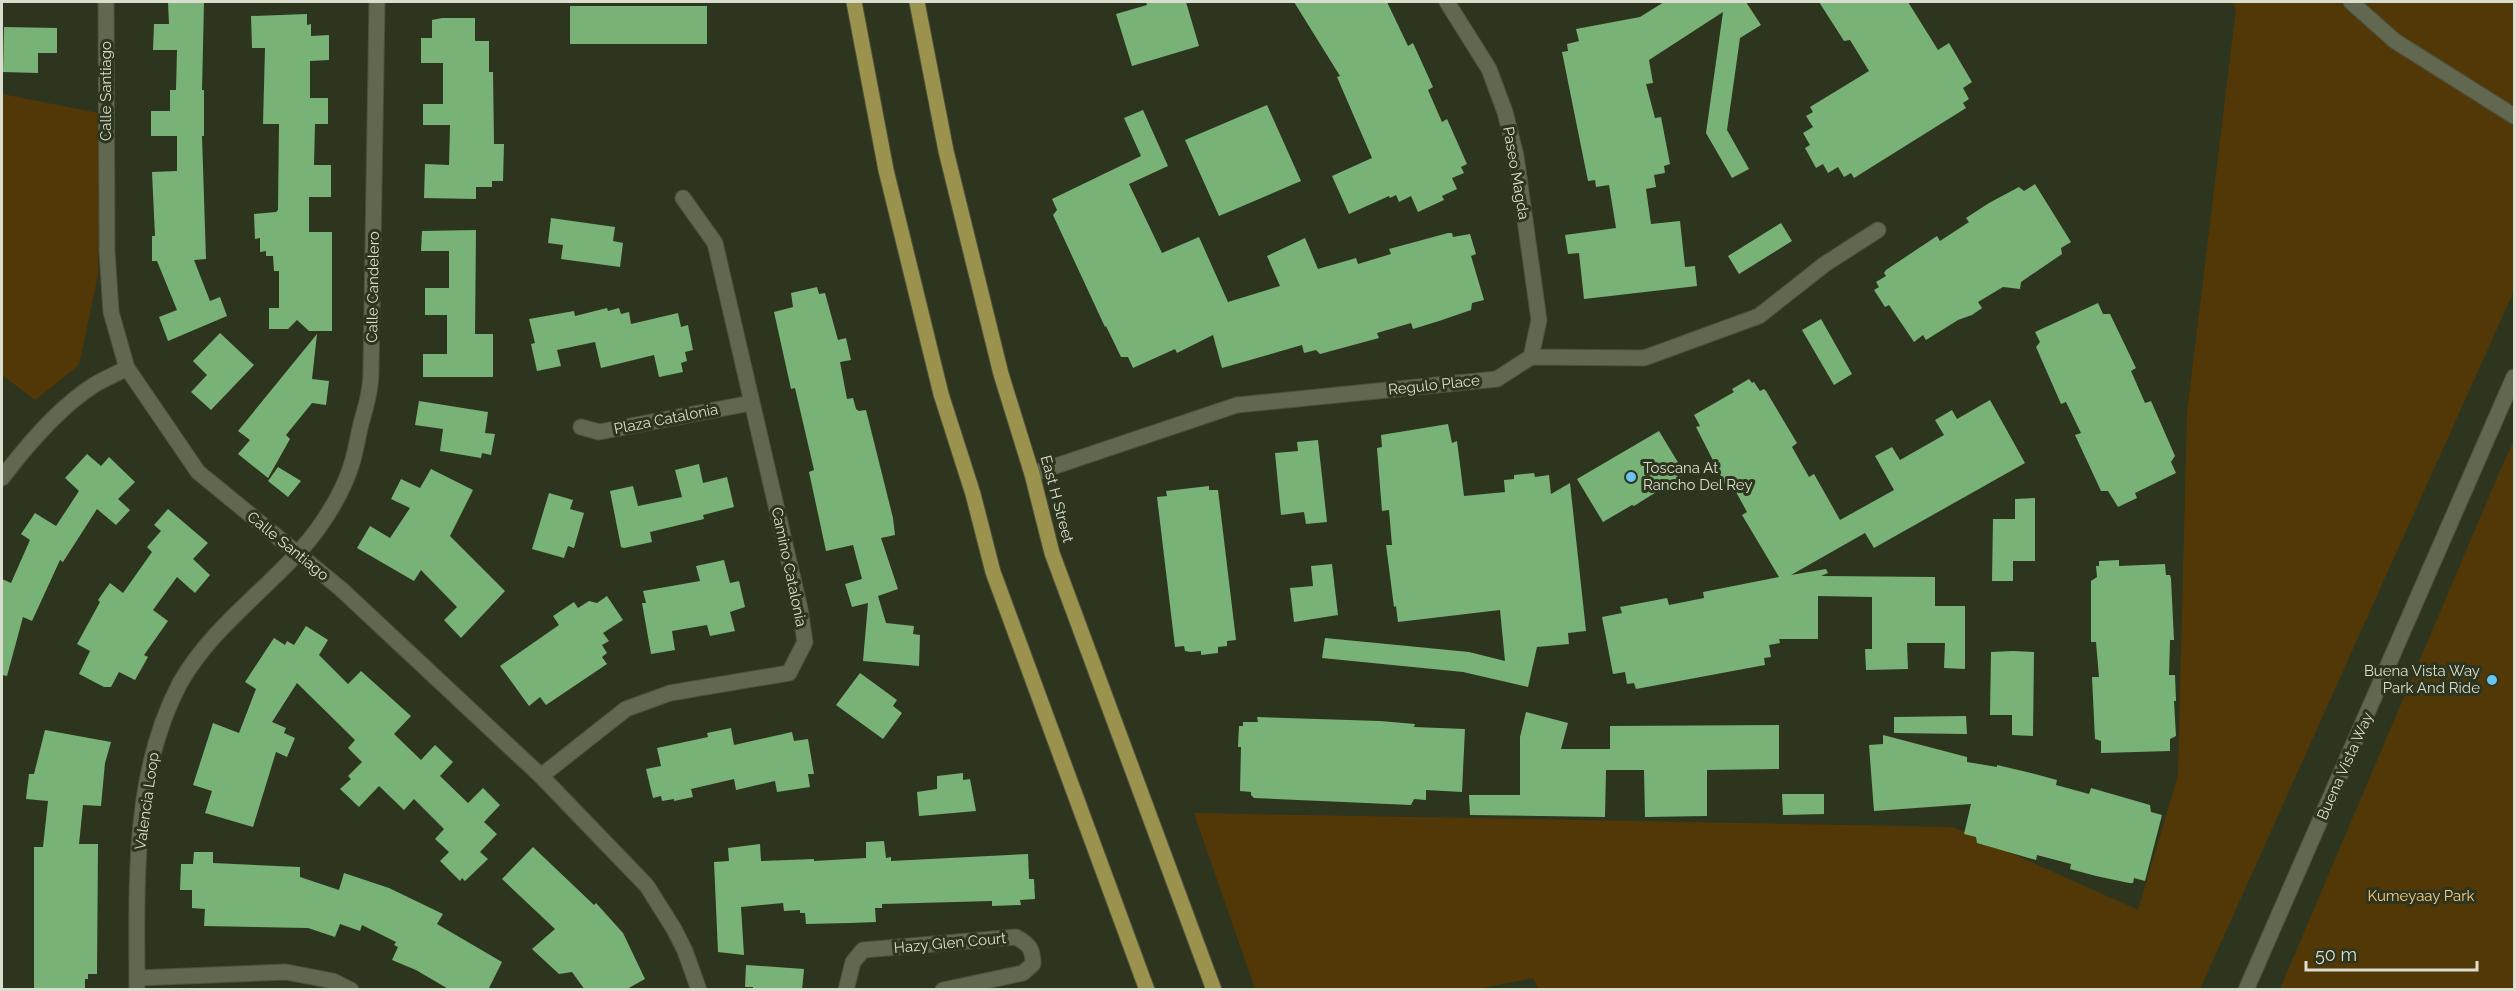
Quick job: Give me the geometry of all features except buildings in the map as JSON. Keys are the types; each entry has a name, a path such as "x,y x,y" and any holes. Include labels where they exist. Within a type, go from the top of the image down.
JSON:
{"main road":[{"path":"854,2 886,170 941,394 973,494 993,572 1147,990"},
{"name":"East H Street","path":"917,2 946,151 1001,374 1032,474 1052,553 1214,990"}],"street":[{"name":"Calle Santiago","path":"106,2 107,251 111,312 127,368 198,472 341,589 541,776 646,886 674,929 685,951 699,990"},
{"name":"Calle Candelero","path":"297,555 324,520 349,473 371,386 377,2"},
{"name":"Paseo Magda","path":"1448,2 1489,69 1505,112 1516,156 1539,320 1531,357"},
{"path":"2351,2 2395,41 2514,116"},
{"name":"Camino Catalonia","path":"541,776 626,709 670,693 789,673 805,642 800,609 715,243 683,198"},
{"path":"1531,357 1644,358 1759,316 1825,264 1878,231"},
{"name":"Regulo Place","path":"1032,474 1237,405 1497,379 1531,357"},
{"path":"2,478 35,439 63,411 93,386 127,368"},
{"name":"Buena Vista Way","path":"2246,990 2514,377"},
{"name":"Plaza Catalonia","path":"582,427 599,432 751,403"},
{"name":"Valencia Loop","path":"137,984 139,857 149,768 163,722 182,681 203,648 297,555"},
{"name":"Hazy Glen Court","path":"846,990 853,962 863,950 1016,937 1027,943 1033,952 1033,964 1023,973 943,990"},
{"path":"137,984 285,972 333,981 351,990"}],"green space":[{"path":"2232,2 2514,2 2514,291 2200,989 1539,990 1533,978 1473,990 1255,989 1194,813 1953,827 2138,910 2178,776 2187,413 2236,9"},
{"path":"2,94 98,113 98,275 79,365 35,400 2,375"},
{"name":"Kumeyaay Park","path":"2514,440 2514,989 2280,989 2500,471"}],"place":[{"name":"Toscana At Rancho Del Rey","path":"1631,477"},
{"name":"Buena Vista Way Park And Ride","path":"2492,680"}]}
